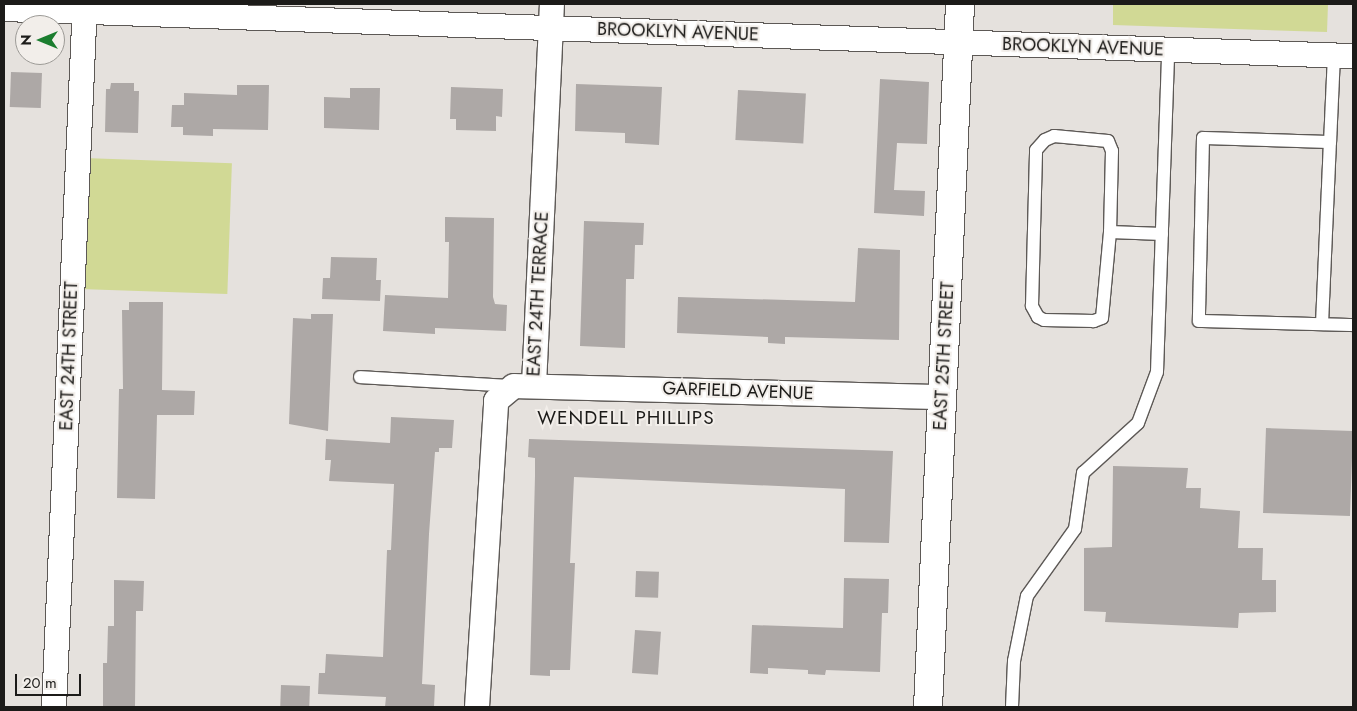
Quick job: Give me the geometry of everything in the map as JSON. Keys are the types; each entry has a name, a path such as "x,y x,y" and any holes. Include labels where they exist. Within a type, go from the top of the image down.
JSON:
{"street":[{"name":"EAST 24TH TERRACE","path":"477,707 496,401 524,385 552,28 552,4"},
{"name":"EAST 25TH STREET","path":"928,707 960,4"},
{"name":"BROOKLYN AVENUE","path":"4,9 84,7 552,28 1344,55"},
{"name":"EAST 24TH STREET","path":"54,707 84,7"},
{"name":"GARFIELD AVENUE","path":"524,385 943,397"},
{"path":"477,707 491,707"}],"lane":[{"path":"1012,707 1014,661 1027,596 1075,529 1083,473 1138,423 1157,372 1168,49"},
{"path":"1322,324 1330,142 1344,55"},
{"path":"1054,136 1108,140 1112,151 1110,232 1102,318 1094,321 1044,320 1038,317 1032,306 1036,150 1045,140 1054,136"},
{"path":"1330,142 1203,138 1199,321 1353,325"},
{"path":"1110,232 1162,234"},
{"path":"360,377 524,385"}],"green space":[{"path":"1113,4 1328,4 1327,32 1113,25"},
{"path":"84,158 232,163 227,294 79,289"}],"building":[{"path":"11,72 42,73 41,108 10,107"},
{"path":"880,79 929,82 927,144 897,143 894,190 925,191 924,216 874,213"},
{"path":"111,83 134,83 134,91 139,91 138,133 105,132 106,89 110,89"},
{"path":"576,84 662,87 659,145 625,143 625,133 575,131"},
{"path":"237,85 269,85 268,130 213,129 213,136 183,135 183,127 171,127 172,105 184,105 184,93 237,95"},
{"path":"451,87 503,89 502,117 496,116 496,131 456,130 456,119 450,119"},
{"path":"350,88 380,88 379,130 324,128 324,97 350,98"},
{"path":"738,90 806,94 803,143 735,140"},
{"path":"445,217 494,218 493,297 495,304 507,305 506,331 435,328 435,334 383,331 385,295 448,298 449,242 445,242"},
{"path":"584,221 644,223 643,245 635,245 634,279 626,279 625,348 580,346"},
{"path":"858,248 900,250 899,340 785,337 785,344 768,343 768,337 677,333 678,297 855,302"},
{"path":"331,257 377,258 376,280 381,280 380,301 322,299 323,278 330,278"},
{"path":"129,302 163,302 162,390 195,391 194,415 157,415 155,499 117,498 119,389 123,389 122,310 129,310"},
{"path":"311,314 333,314 328,431 289,424 293,318 311,319"},
{"path":"391,417 454,420 452,448 439,448 439,452 435,452 429,534 422,684 435,685 434,707 385,707 386,697 318,694 319,673 325,673 326,654 383,657 387,550 391,550 394,484 329,481 331,460 325,460 326,439 390,443"},
{"path":"1266,428 1353,431 1350,516 1263,513"},
{"path":"529,439 893,451 889,543 844,542 845,489 574,477 570,563 575,563 570,670 550,670 550,676 530,675 535,458 528,457"},
{"path":"1113,466 1188,468 1186,488 1201,488 1200,508 1240,511 1238,548 1263,548 1262,580 1276,580 1276,612 1239,613 1238,628 1105,622 1106,612 1084,611 1084,548 1112,547"},
{"path":"636,571 659,572 658,598 635,597"},
{"path":"844,578 889,579 888,613 882,613 880,672 826,670 825,675 808,674 808,670 768,668 768,674 750,673 752,625 843,628"},
{"path":"114,580 144,581 143,611 136,611 135,707 103,707 103,663 107,663 108,626 114,626"},
{"path":"635,630 661,632 658,675 632,673"},
{"path":"281,685 310,686 309,707 280,707"}],"district":[{"name":"WENDELL PHILLIPS","path":"626,418"}]}
